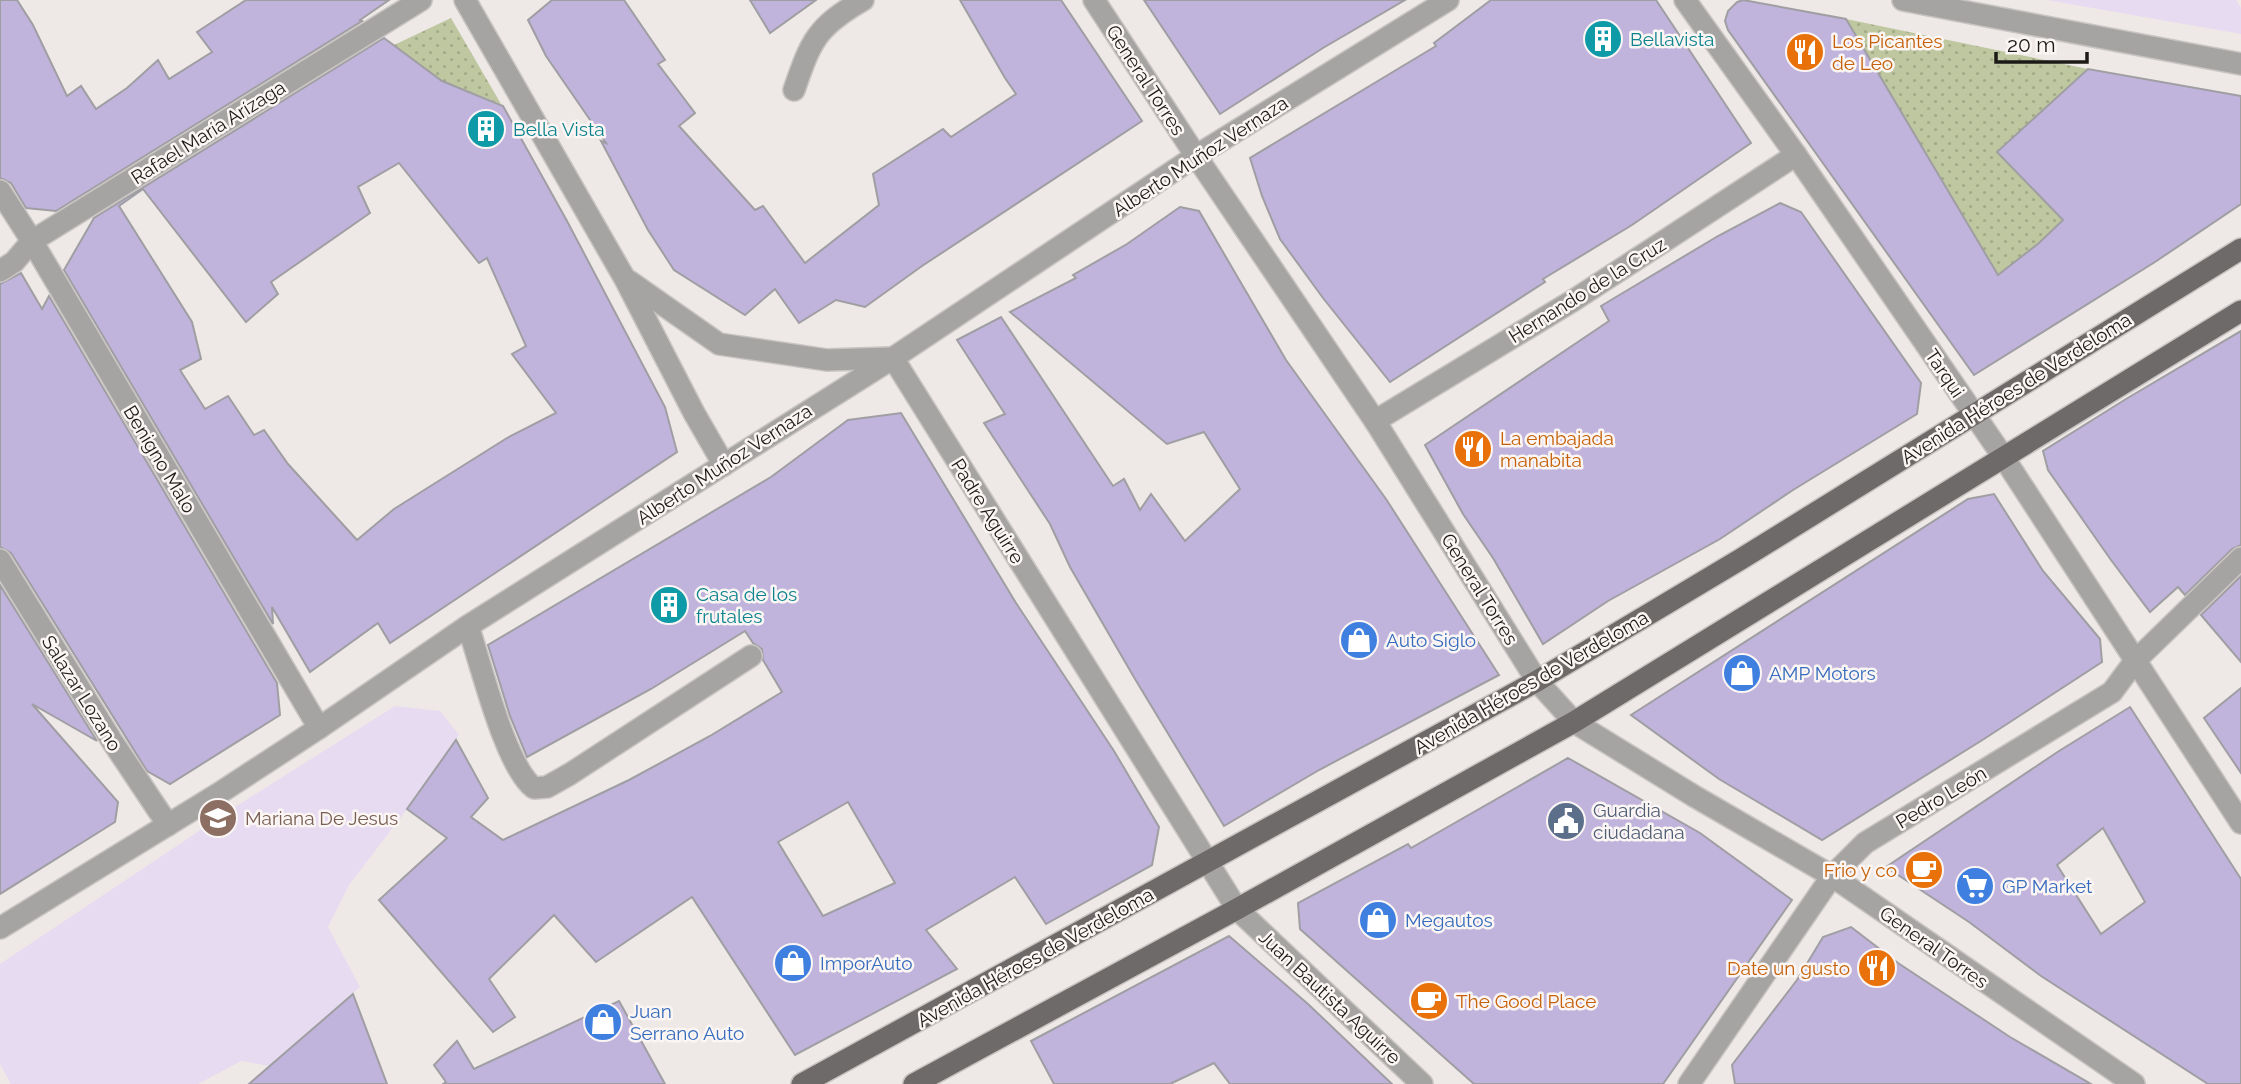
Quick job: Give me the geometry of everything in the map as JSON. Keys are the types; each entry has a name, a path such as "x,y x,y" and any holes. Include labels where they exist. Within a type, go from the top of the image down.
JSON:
{"main road":[{"name":"Avenida Héroes de Verdeloma","path":"802,1084 1537,681 1741,559 2241,249"},
{"path":"914,1084 1574,722 2241,311"}],"street":[{"name":"Rafael María Arízaga","path":"0,271 14,262 32,241 421,0"},
{"path":"466,0 625,279 724,465"},
{"path":"794,90 807,52 819,31 863,0"},
{"name":"General Torres","path":"1094,0 1375,421 1537,681 1574,722 1832,876 2133,1084"},
{"name":"Alberto Muñoz Vernaza","path":"0,928 169,825 319,728 468,626 893,358 1196,156 1448,0"},
{"name":"Tarqui","path":"1685,0 1796,155 2004,458 2241,823"},
{"path":"1903,0 2241,64"},
{"name":"Hernando de la Cruz","path":"1375,421 1574,300 1796,155"},
{"name":"Benigno Malo","path":"0,191 319,728"},
{"path":"625,279 719,344 827,360 893,358"},
{"name":"Padre Aguirre","path":"893,358 1237,909"},
{"name":"Pedro León","path":"1696,1082 1832,876 1865,843 2112,692 2135,662 2241,558"},
{"name":"Salazar Lozano","path":"0,560 112,741 169,825"},
{"path":"468,626 510,754 522,777 534,788 547,787 569,774 751,656"},
{"name":"Juan Bautista Aguirre","path":"1237,909 1422,1084"}],"shaded area":[{"path":"2047,0 2236,0 2241,8 2241,34"},
{"path":"395,706 440,711 459,735 349,885 328,927 360,987 270,1066 241,1061 198,1084 11,1084 0,1064 0,964 235,807"}],"green space":[{"path":"451,18 501,104 442,81 394,45"},
{"path":"1846,19 2088,69 1997,152 2063,219 2039,243 1998,275"}],"building":[{"path":"0,0 17,0 33,25 67,96 81,86 96,109 127,88 158,60 169,79 212,52 197,32 246,0 389,0 360,20 362,21 56,211 26,208 11,183 0,178"},
{"path":"552,0 624,0 665,60 658,64 695,113 679,126 755,210 763,206 805,263 879,205 873,174 943,129 951,137 1016,94 960,0 1061,0 1142,121 922,266 865,307 836,300 799,323 775,289 745,315 674,270 648,230 601,141 606,143 546,56 528,20"},
{"path":"750,0 816,0 770,33"},
{"path":"1144,0 1405,0 1323,48 1220,114"},
{"path":"1491,0 1656,0 1751,143 1632,225 1543,279 1545,282 1390,382 1280,239 1250,158 1436,46 1434,43"},
{"path":"1743,0 1846,19 1998,275 2063,220 1997,152 2088,69 2241,96 2241,204 2155,262 1974,375 1728,30 1725,21 1728,11"},
{"path":"384,38 442,81 503,106 665,407 677,452 390,643 378,623 310,672 272,607 273,624 64,270 94,218","holes":["399,163 479,263 487,258 526,346 512,354 556,413 507,438 394,509 357,540 288,464 264,430 254,435 228,396 205,409 180,370 201,359 192,322 119,206 143,189 246,322 278,294 271,282 370,213 358,187"]},
{"path":"1780,203 1801,212 1921,383 1917,414 1793,490 1720,539 1608,601 1543,644 1493,558 1463,514 1425,445 1609,321 1601,306 1718,236"},
{"path":"1180,207 1199,211 1286,360 1386,499 1499,675 1319,770 1224,826 1070,567 1050,524 984,423 1005,414 957,340 1001,317 1113,486 1124,479 1140,510 1151,494 1185,541 1240,489 1204,432 1167,444 1010,312 1076,278 1073,275 1127,244"},
{"path":"21,273 42,309 49,296 277,683 280,715 170,784 147,771 11,553 0,547 0,284"},
{"path":"2241,331 2241,545 2232,549 2185,595 2178,587 2150,612 2048,470 2043,451"},
{"path":"901,413 1016,603 1114,751 1159,827 1152,865 1046,924 1015,877 926,930 957,969 795,1055 692,897 596,962 554,915 489,979 515,1017 493,1032 379,900 447,838 407,809 456,740 488,798 471,817 503,840 629,780 710,736 782,692 763,660 762,649 753,643 745,631 651,689 527,757 510,716 488,645 771,477 848,420","holes":["848,802 895,883 823,916 778,842"]},
{"path":"1994,494 2043,571 2100,639 2102,662 1822,840 1719,779 1631,715 1968,499"},
{"path":"2241,576 2241,662 2201,615"},
{"path":"0,585 97,741 32,704 118,802 115,822 0,894"},
{"path":"2241,688 2241,773 2204,718"},
{"path":"2130,707 2241,879 2241,1084 2208,1084 2041,976 1969,922 1886,867 2059,751","holes":["2103,828 2145,902 2101,934 2057,865"]},
{"path":"1568,758 1700,833 1792,900 1663,1084 1474,1084 1300,929 1298,903 1408,844 1411,848"},
{"path":"1851,927 1898,963 2010,1037 2091,1084 1735,1084 1732,1065 1797,980 1823,937"},
{"path":"1229,936 1308,1004 1392,1084 1230,1084 1214,1063 1170,1084 1054,1084 1031,1041"},
{"path":"353,994 387,1084 249,1084"},
{"name":"Juan Serrano Auto","path":"619,1001 665,1084 443,1084 446,1082 434,1065 457,1041 474,1069"}],"place":[{"name":"Bellavista","path":"1603,39"},
{"name":"Los Picantes de Leo","path":"1805,52"},
{"name":"Bella Vista","path":"486,129"},
{"name":"La embajada manabita","path":"1473,449"},
{"name":"Casa de los frutales","path":"669,605"},
{"name":"Auto Siglo","path":"1359,640"},
{"name":"AMP Motors","path":"1742,673"},
{"name":"Mariana De Jesus","path":"218,818"},
{"name":"Guardia ciudadana","path":"1566,821"},
{"name":"Frio y co","path":"1924,870"},
{"name":"GP Market","path":"1975,886"},
{"name":"Megautos","path":"1378,920"},
{"name":"ImporAuto","path":"793,963"},
{"name":"Date un gusto","path":"1877,968"},
{"name":"The Good Place","path":"1429,1001"},
{"name":"Juan Serrano Auto","path":"603,1022"}]}
